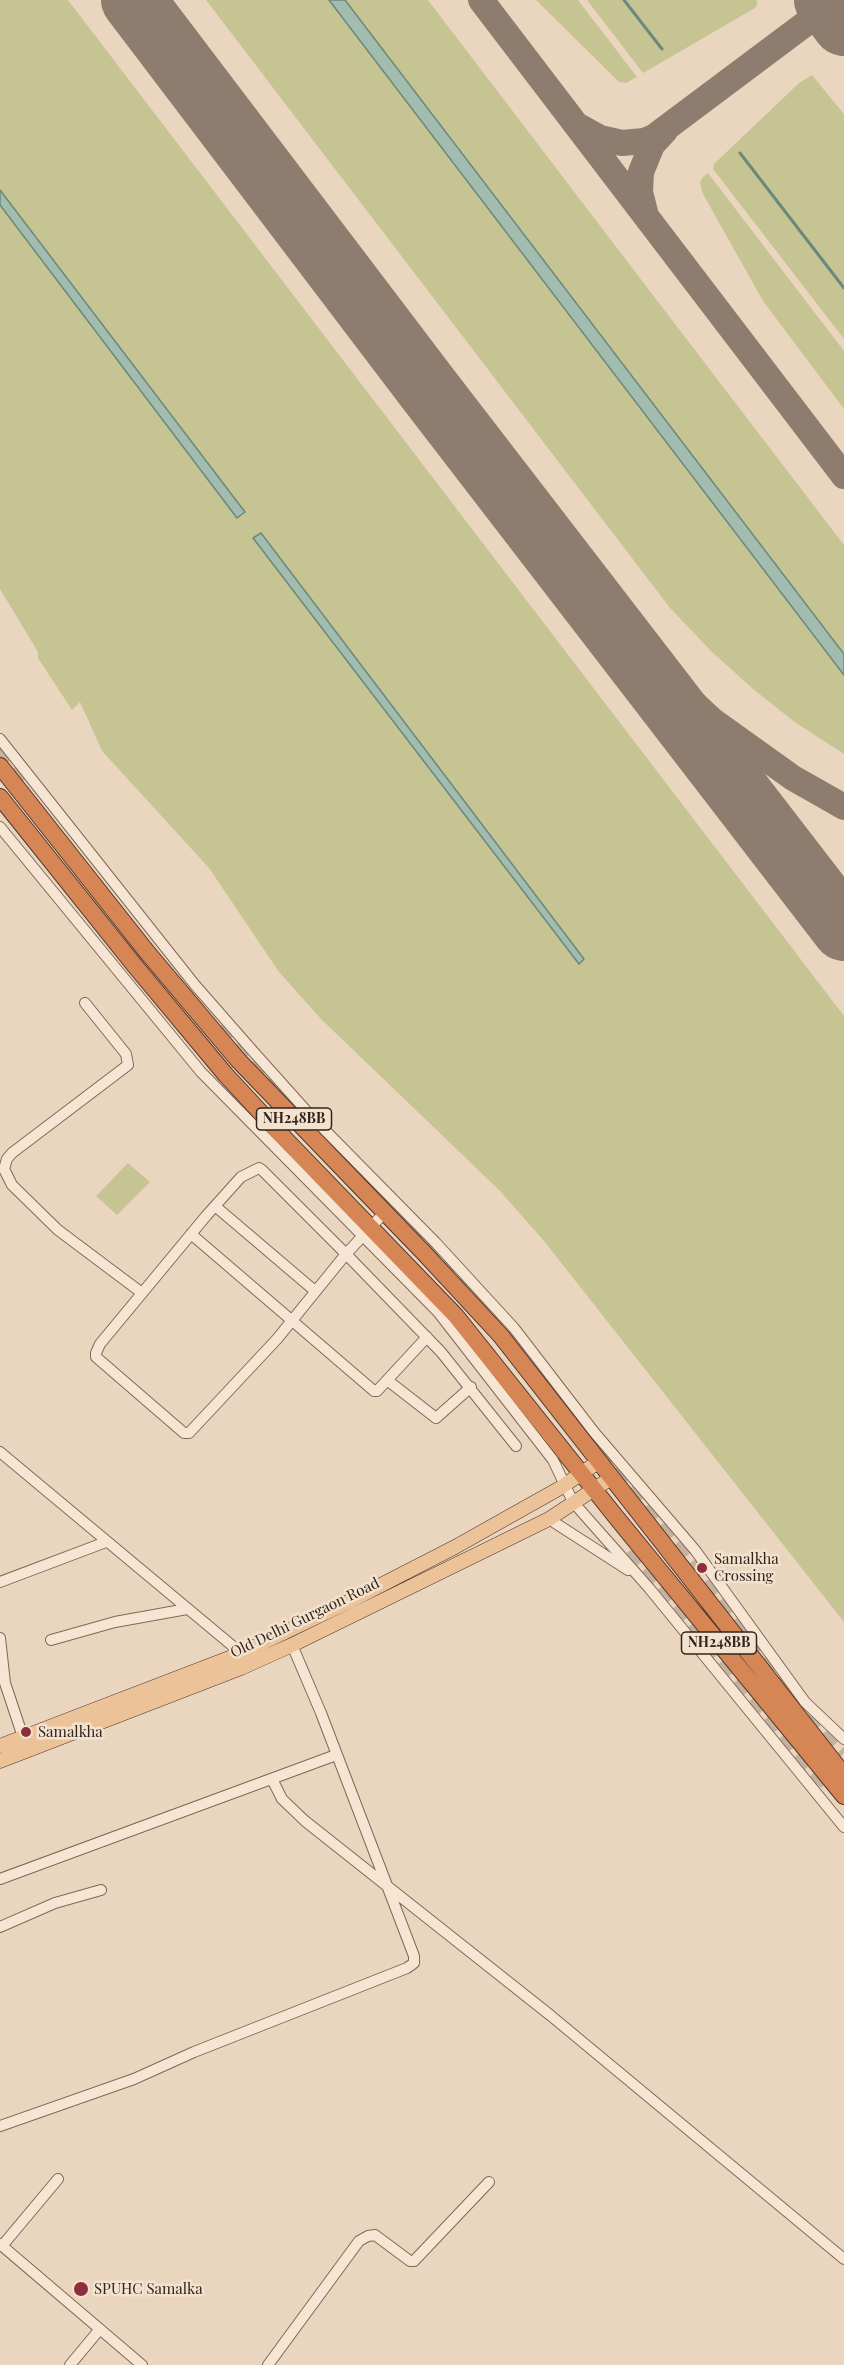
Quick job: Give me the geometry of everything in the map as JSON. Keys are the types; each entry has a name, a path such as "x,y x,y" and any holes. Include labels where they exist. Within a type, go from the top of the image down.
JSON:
{"highway":[{"name":"NH248BB","path":"0,766 147,952 238,1060 501,1336 844,1774"},
{"name":"NH248BB","path":"0,797 225,1074 367,1230 456,1316 594,1490 844,1796"}],"main road":[{"name":"Old Delhi Gurgaon Road","path":"0,1761 239,1659 455,1547 565,1485 598,1462"},
{"name":"Old Delhi Gurgaon Road","path":"0,1746 239,1659 292,1645 549,1519 611,1478"}],"street":[{"path":"0,739 195,985 311,1116 436,1243 514,1328 594,1432 695,1550 805,1702 844,1739"},
{"path":"0,827 201,1072 367,1230 438,1312 553,1460 573,1502 649,1588 844,1827"},
{"path":"85,1003 126,1054 128,1065 12,1153 4,1169 12,1185 58,1230 142,1293"},
{"path":"385,1212 346,1254 292,1320 194,1428 186,1433 96,1357 100,1344 215,1206 245,1173 254,1169 262,1170 346,1254 427,1337 471,1388 516,1446"},
{"path":"215,1206 315,1291"},
{"path":"191,1234 373,1391 377,1390 427,1337"},
{"path":"387,1380 436,1418 471,1388"},
{"path":"0,1452 187,1609 239,1659"},
{"path":"549,1519 634,1574 649,1588"},
{"path":"0,1582 106,1542"},
{"path":"51,1640 115,1622 187,1609"},
{"path":"0,1638 4,1696 23,1737"},
{"path":"0,2126 134,2079 194,2052 411,1966 414,1956 292,1645"},
{"path":"0,1879 336,1755"},
{"path":"272,1779 282,1799 305,1821 550,2015 844,2259"},
{"path":"0,1927 55,1903 101,1890"},
{"path":"58,2179 1,2245 142,2365"},
{"path":"268,2365 359,2241 375,2235 410,2261 416,2261 489,2182"},
{"path":"70,2365 100,2329"}],"shaded area":[{"path":"0,0 68,0 844,1016 844,1622 544,1241 499,1190 321,1019 279,972 209,868 102,751 80,702 72,710 38,658 38,652 0,589"},
{"path":"206,0 329,0 844,675 844,754 796,723 753,689 712,652 670,608"},
{"path":"329,0 345,0 844,654 844,675"},
{"path":"345,0 428,0 844,545 844,654"},
{"path":"536,0 578,0 637,77 626,83 619,82"},
{"path":"587,0 756,0 758,3 755,8 643,73"},
{"path":"812,75 844,114 844,339 713,169 714,164 799,83"},
{"path":"708,173 844,351 844,409 763,301 703,194 700,183"},
{"path":"0,190 245,512 237,518 0,205"},
{"path":"261,533 584,959 579,964 253,538"},
{"path":"128,1163 150,1182 117,1215 96,1196"}],"waterway":[{"path":"624,0 662,49"},
{"path":"740,153 844,288"}],"taxiway":[{"path":"481,0 844,476"},
{"path":"580,127 600,138 622,143 644,141 654,137 837,0"},
{"path":"645,212 640,192 641,172 652,145 665,131"},
{"path":"584,589 654,666 712,720 793,778 844,807"}],"runway":[{"path":"133,0 429,390 844,929"},
{"path":"826,0 844,24"}],"tunnel":[{"path":"0,748 26,780"},
{"path":"223,1024 277,1085"},
{"path":"344,1157 498,1323"},
{"path":"556,1394 827,1737 844,1753"},
{"path":"632,1549 801,1762 831,1785"}],"place":[{"name":"Samalkha Crossing","path":"702,1568"},
{"name":"Samalkha","path":"26,1732"},
{"name":"SPUHC Samalka","path":"81,2289"}]}
